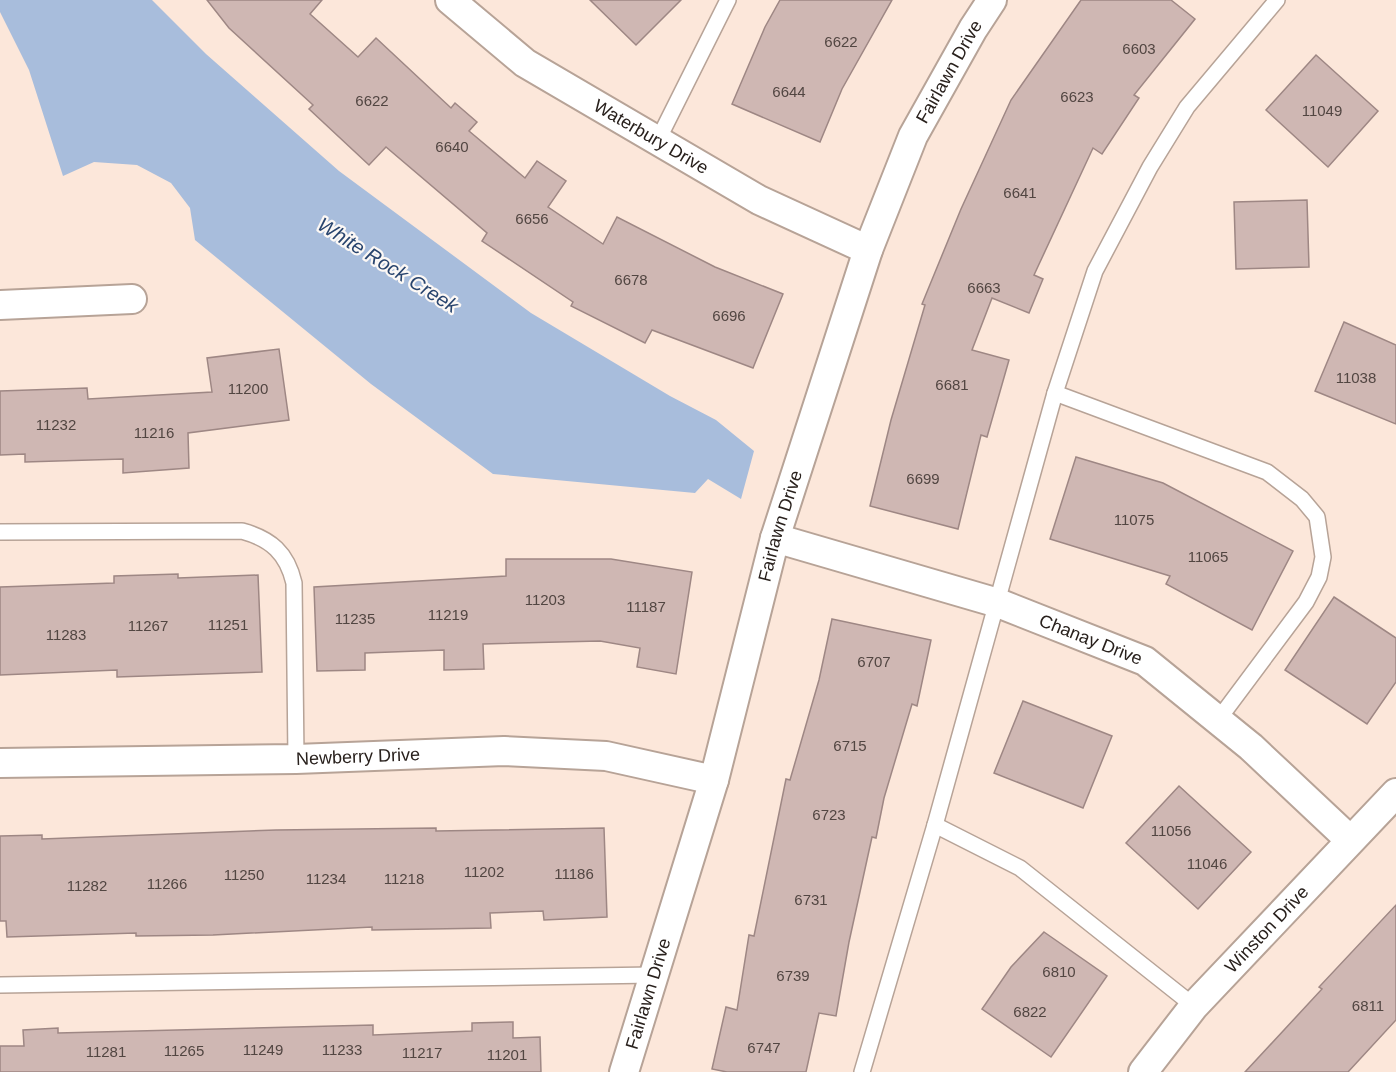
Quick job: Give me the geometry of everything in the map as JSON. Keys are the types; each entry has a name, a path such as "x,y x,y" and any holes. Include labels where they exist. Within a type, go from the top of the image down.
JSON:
{"street":[{"name":"Waterbury Drive","path":"450,0 525,63 759,200 868,250"},
{"name":"Fairlawn Drive","path":"624,1072 714,780 775,538 868,250 913,136 973,29 993,0"},
{"path":"0,305 132,299"},
{"name":"Chanay Drive","path":"775,538 998,603 1144,661 1251,747 1350,840"},
{"name":"Newberry Drive","path":"0,763 296,759 504,751 583,753 606,756 714,780"},
{"name":"Winston Drive","path":"1143,1072 1194,1006 1396,793"}],"lane":[{"path":"658,140 728,0"},
{"path":"862,1072 998,603 1054,393 1095,271 1150,167 1186,107 1276,0"},
{"path":"1054,393 1267,472 1302,499 1317,517 1323,556 1315,586 1306,602 1218,720"},
{"path":"0,532 242,531 273,544 287,561 294,583 296,759"},
{"path":"935,825 1020,868 1194,1006"},
{"path":"0,985 654,975"}],"water":[{"name":"White Rock Creek","path":"0,0 152,0 206,54 339,171 531,313 670,396 716,420 754,451 741,499 708,479 695,493 493,474 371,384 195,240 190,208 171,183 137,165 94,162 63,176 29,70 0,12"}],"building":[{"path":"207,0 322,0 310,14 358,57 376,38 451,108 455,103 477,122 469,131 525,178 537,161 566,181 548,207 603,244 617,217 715,267 783,294 753,368 652,330 645,343 571,306 573,302 482,241 487,233 386,147 369,165 309,109 313,105 229,28"},
{"path":"590,0 681,0 636,45"},
{"path":"780,0 892,0 842,89 820,142 732,104 765,27"},
{"path":"1081,0 1171,0 1195,19 1134,95 1139,98 1102,154 1093,148 1034,275 1043,279 1029,313 992,298 972,350 1009,360 987,437 981,435 958,529 870,506 891,420 925,305 922,304 961,209 1011,100"},
{"path":"1316,55 1378,111 1328,167 1266,110"},
{"path":"1307,200 1309,267 1236,269 1234,202"},
{"path":"1344,322 1396,345 1396,424 1315,391"},
{"path":"279,349 289,420 188,433 189,468 123,473 123,459 25,462 25,454 0,455 0,391 87,388 88,399 212,392 207,358"},
{"path":"1076,457 1163,483 1293,551 1252,630 1166,584 1170,576 1050,539"},
{"path":"506,559 611,559 692,572 676,674 637,667 640,648 600,641 483,644 484,669 444,670 444,650 365,653 365,670 317,671 314,587 506,576"},
{"path":"178,574 178,578 258,575 262,672 117,677 117,670 0,675 0,587 114,583 114,576"},
{"path":"1334,597 1396,638 1396,682 1367,724 1285,670"},
{"path":"832,619 931,640 917,706 912,704 884,798 876,838 872,837 849,942 836,1016 819,1013 806,1072 727,1072 712,1069 726,1007 737,1010 749,935 754,936 786,779 790,780 819,680"},
{"path":"1023,701 1112,736 1083,808 994,773"},
{"path":"1179,786 1251,852 1198,909 1126,843"},
{"path":"436,828 436,831 604,828 607,917 544,920 543,911 490,913 491,928 372,930 372,927 213,935 136,936 136,933 7,937 6,921 0,921 0,836 42,835 42,839 276,830"},
{"path":"1396,905 1396,1020 1348,1072 1245,1072 1322,989 1319,987"},
{"path":"1044,932 1107,976 1051,1057 982,1009 1011,967"},
{"path":"513,1022 513,1038 540,1037 541,1072 0,1072 0,1046 24,1046 23,1030 58,1028 58,1033 373,1025 373,1035 472,1031 472,1023"}]}
